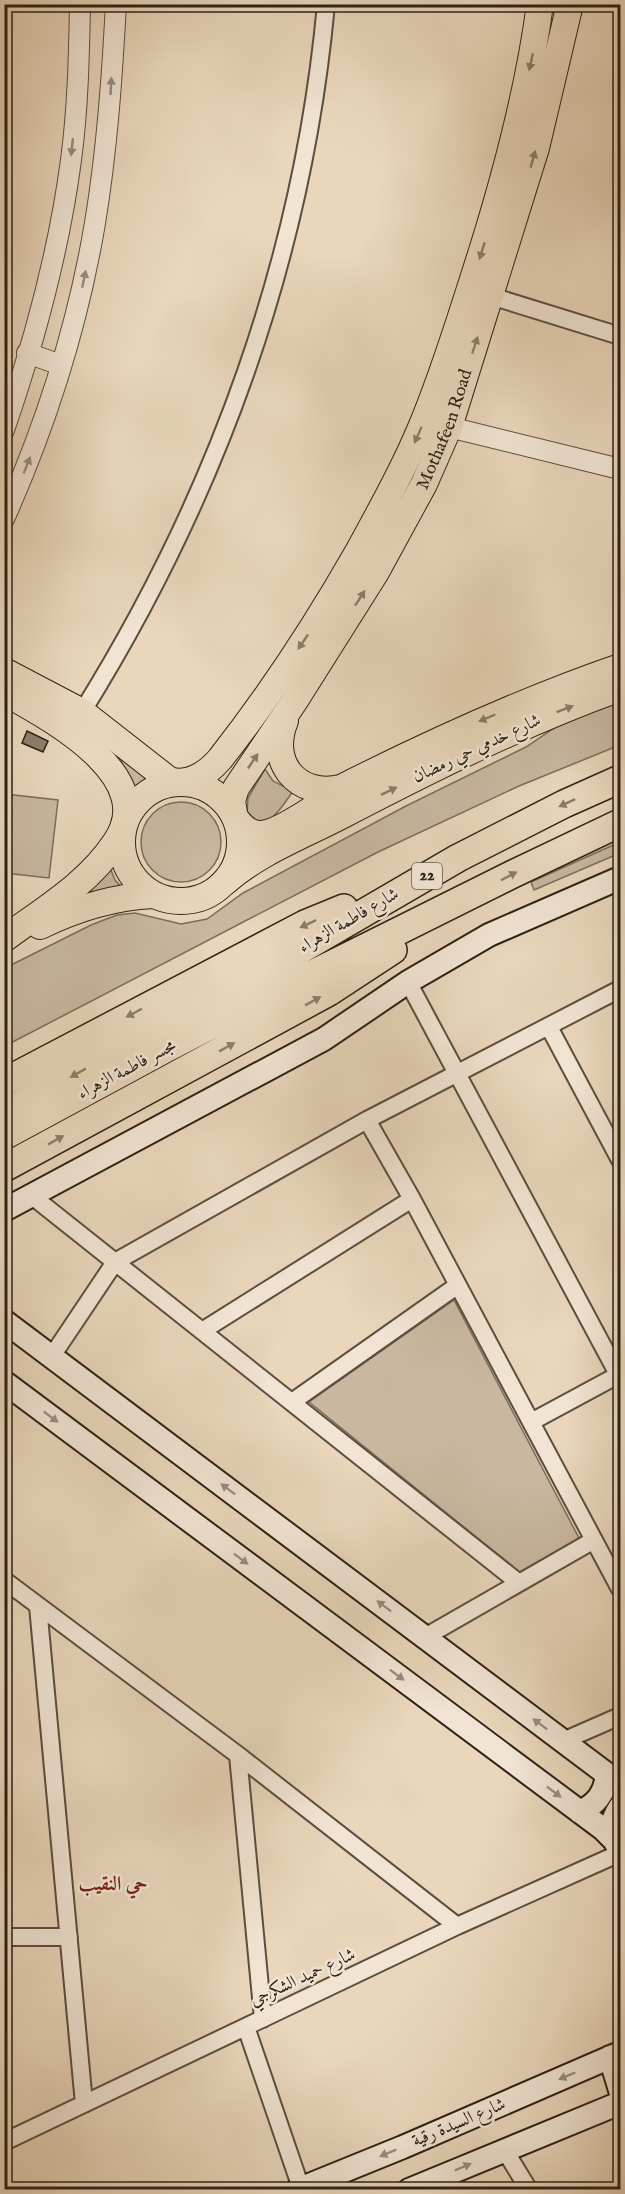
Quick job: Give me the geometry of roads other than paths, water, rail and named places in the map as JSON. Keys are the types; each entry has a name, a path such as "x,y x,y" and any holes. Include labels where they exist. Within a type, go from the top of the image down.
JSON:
{"highway":[{"name":"شارع فاطمة الزهراء","path":"245,995 458,858 564,804 621,779"},
{"name":"شارع فاطمة الزهراء","path":"245,995 473,895 621,823"},
{"path":"4,1082 305,924 458,858"},
{"path":"4,1168 329,992 473,895"},
{"name":"مجسر فاطمة الزهراء","path":"4,1113 245,995"},
{"name":"مجسر فاطمة الزهراء","path":"4,1136 165,1048 245,995"}],"main road":[{"name":"Mothafeen Road","path":"180,783 202,774 215,765 283,673 334,593 411,452 450,351 491,222 522,102 535,42 540,4"},
{"name":"Mothafeen Road","path":"235,817 232,801 236,788 294,702 376,572 424,484 449,427 536,148 570,4"},
{"path":"294,702 281,730 279,743 281,756 286,768 305,787 328,791 341,788 480,721 621,667"},
{"path":"4,671 82,712 165,778 180,783"},
{"name":"شارع خدمي حي رمضان","path":"225,882 255,861 336,818 493,740 621,688"},
{"path":"4,692 69,731 102,760 122,788 125,805 122,847 127,866 137,883 153,895 172,901 191,901 209,894 225,882 234,869 240,853 241,837 235,817"},
{"path":"4,941 50,907 84,876 111,849 132,810 144,795 161,786 180,783 196,784 211,790 224,800 247,831 265,834 289,823 358,779"},
{"path":"4,1210 324,1039 408,982 489,935 621,878"},
{"path":"4,941 89,905 121,898 153,895"},
{"path":"6,1323 614,1779 606,1783 600,1798 594,1804 580,1812"},
{"path":"4,1382 603,1829 618,1848"},
{"path":"618,1848 611,1829 614,1818 621,1808"},
{"path":"615,2055 621,2091"},
{"name":"شارع السيدة رقية","path":"300,2189 615,2055"},
{"path":"409,2190 504,2149 621,2103"}],"street":[{"path":"4,430 59,230 71,160 77,101 80,4"},
{"path":"4,519 35,444 61,365 83,286 98,205 110,101 116,4"},
{"path":"82,712 110,668 161,576 205,482 243,384 275,284 299,183 318,80 326,4"},
{"path":"491,296 621,336"},
{"path":"27,353 61,365"},
{"path":"449,427 621,469"},
{"path":"408,982 620,1375 531,1422"},
{"path":"52,1356 115,1262 367,1119 621,990"},
{"path":"549,1027 621,1160"},
{"path":"367,1119 621,1589"},
{"path":"33,1196 519,1583"},
{"path":"202,1331 412,1199"},
{"path":"292,1402 458,1285"},
{"path":"425,1637 594,1540"},
{"path":"4,1580 238,1755 457,1926"},
{"path":"38,1606 84,2104"},
{"path":"563,1741 621,1716"},
{"path":"238,1755 263,2019"},
{"name":"شارع حميد الشكرجي","path":"4,2142 618,1848"},
{"path":"4,1936 69,1937"},
{"path":"246,2027 300,2189"},
{"path":"504,2149 529,2190"}],"district":[{"name":"حي النقيب","path":"113,1884"}]}
